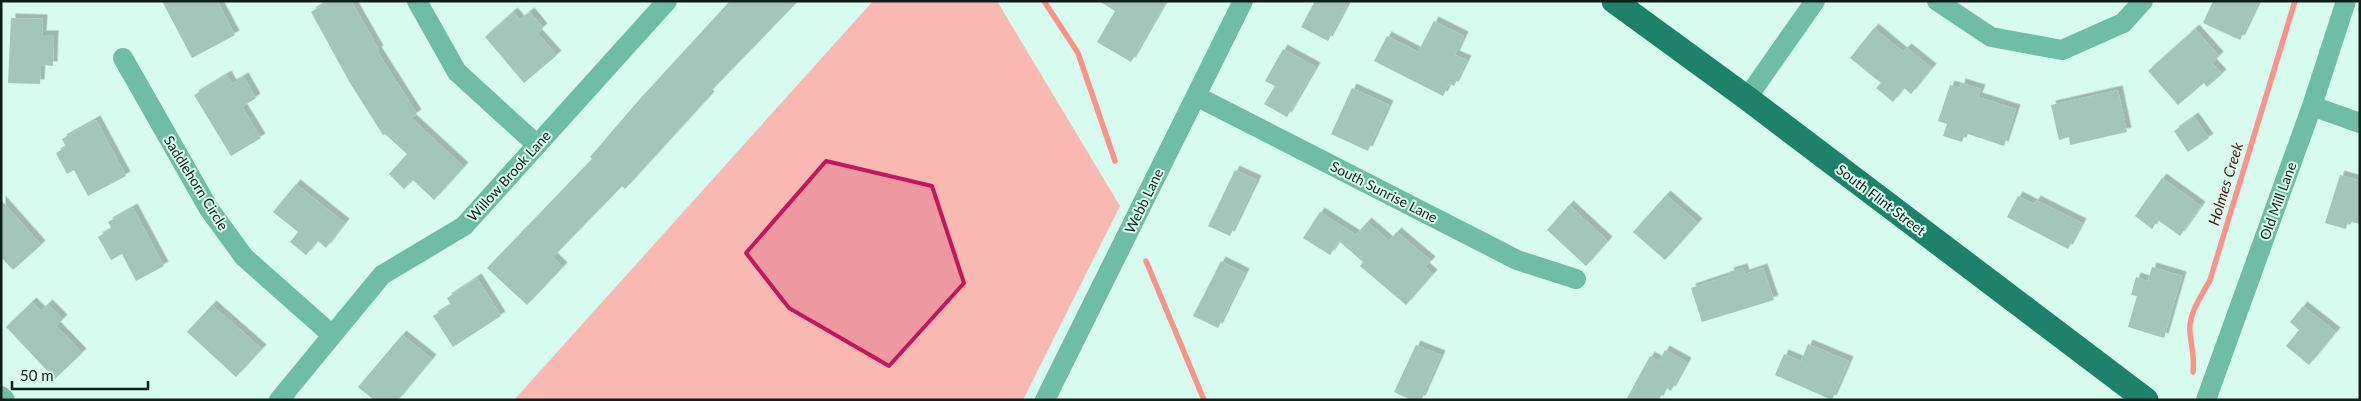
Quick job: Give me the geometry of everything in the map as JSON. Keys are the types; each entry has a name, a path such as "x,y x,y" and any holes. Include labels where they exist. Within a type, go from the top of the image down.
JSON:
{"main road":[{"name":"South Flint Street","path":"1614,1 1747,98 2146,400"}],"street":[{"path":"417,1 457,72 537,145"},
{"name":"Willow Brook Lane","path":"279,400 382,275 464,226 667,1"},
{"name":"Webb Lane","path":"1045,400 1242,1"},
{"path":"1747,98 1815,1"},
{"path":"1937,1 1991,37 2062,50 2123,23 2143,1"},
{"name":"Old Mill Lane","path":"2206,400 2312,106 2346,1"},
{"name":"Saddlehorn Circle","path":"123,58 209,209 244,257 332,334"},
{"name":"South Sunrise Lane","path":"1196,96 1517,260 1576,279"},
{"path":"2312,106 2360,123"},
{"path":"1,396 5,400"}],"highlighted area":[{"path":"826,161 932,186 964,283 889,366 789,308 746,253"}],"shaded area":[{"path":"873,1 997,1 1120,206 1023,400 514,400"}],"building":[{"path":"162,1 217,1 235,35 192,58"},
{"path":"329,1 351,1 379,50 377,51 417,114 411,118 464,167 434,200 413,180 404,189 389,174 407,154 385,134 383,135 350,83 311,12"},
{"path":"730,1 798,1 708,94 710,96 625,189 622,186 553,257 563,267 527,305 487,268 592,159 590,157 639,100"},
{"path":"1099,1 1166,1 1131,62 1097,42 1115,11"},
{"path":"1315,1 1349,1 1328,41 1301,27"},
{"path":"2213,1 2259,1 2240,40 2203,23"},
{"path":"513,12 520,20 530,12 543,28 537,33 557,55 524,83 485,37"},
{"path":"11,18 43,19 42,35 54,35 53,66 41,65 40,84 8,83"},
{"path":"1434,21 1464,36 1455,55 1467,60 1454,86 1449,84 1443,96 1374,61 1387,36 1418,52"},
{"path":"1874,28 1903,52 1907,48 1932,68 1911,94 1904,88 1893,102 1876,88 1881,83 1850,58"},
{"path":"2195,29 2219,56 2212,63 2222,74 2207,87 2204,83 2178,105 2148,71"},
{"path":"1283,49 1316,67 1287,117 1264,104 1275,86 1265,81"},
{"path":"227,75 232,84 244,77 256,98 242,107 261,138 231,156 194,95"},
{"path":"1961,83 1981,89 1978,97 2016,109 2004,146 1965,133 1962,142 1943,136 1947,124 1938,121 1950,85 1960,88"},
{"path":"1352,88 1389,105 1368,151 1331,134"},
{"path":"2118,90 2127,132 2070,145 2069,137 2059,140 2051,105"},
{"path":"2194,117 2209,138 2188,152 2174,131"},
{"path":"96,120 126,176 88,196 74,170 67,174 56,153 66,147 62,139"},
{"path":"1235,170 1257,180 1230,236 1208,226"},
{"path":"2340,175 2360,181 2360,224 2348,221 2346,229 2325,223"},
{"path":"2162,178 2201,206 2180,236 2158,220 2152,229 2135,216"},
{"path":"296,184 345,223 326,248 318,241 306,255 290,242 298,232 273,212"},
{"path":"1666,195 1698,223 1665,260 1633,232"},
{"path":"2018,196 2034,204 2036,200 2082,223 2068,249 2007,217"},
{"path":"1,200 41,245 13,270 1,257"},
{"path":"1569,205 1608,241 1586,266 1547,230"},
{"path":"133,208 164,266 136,281 122,254 111,260 98,237 112,229 108,222"},
{"path":"1320,212 1356,235 1367,222 1389,241 1397,232 1431,261 1425,267 1433,274 1406,305 1360,266 1363,262 1339,241 1330,255 1303,238"},
{"path":"1221,261 1245,273 1218,328 1193,316"},
{"path":"2152,267 2182,276 2164,338 2128,327 2137,296 2131,295 2136,277 2148,281"},
{"path":"1743,268 1745,274 1763,268 1774,300 1702,322 1691,288 1730,275 1729,272"},
{"path":"477,278 501,316 453,347 433,316 451,305 447,298"},
{"path":"32,302 41,311 48,304 63,319 56,326 82,353 55,379 6,327"},
{"path":"212,305 262,349 236,377 187,332"},
{"path":"2303,306 2336,332 2309,365 2286,346 2299,330 2290,322"},
{"path":"402,335 432,359 398,400 374,400 358,387"},
{"path":"1808,344 1849,361 1832,400 1775,375 1784,354 1801,361"},
{"path":"1416,345 1441,355 1421,400 1411,400 1394,392"},
{"path":"1665,350 1687,362 1671,391 1665,387 1659,400 1626,400 1650,356 1659,361"}],"waterway":[{"path":"1044,1 1078,53 1115,161"},
{"name":"Holmes Creek","path":"2193,372 2190,332 2191,318 2210,280 2295,1"},
{"path":"1146,261 1204,400"}]}
